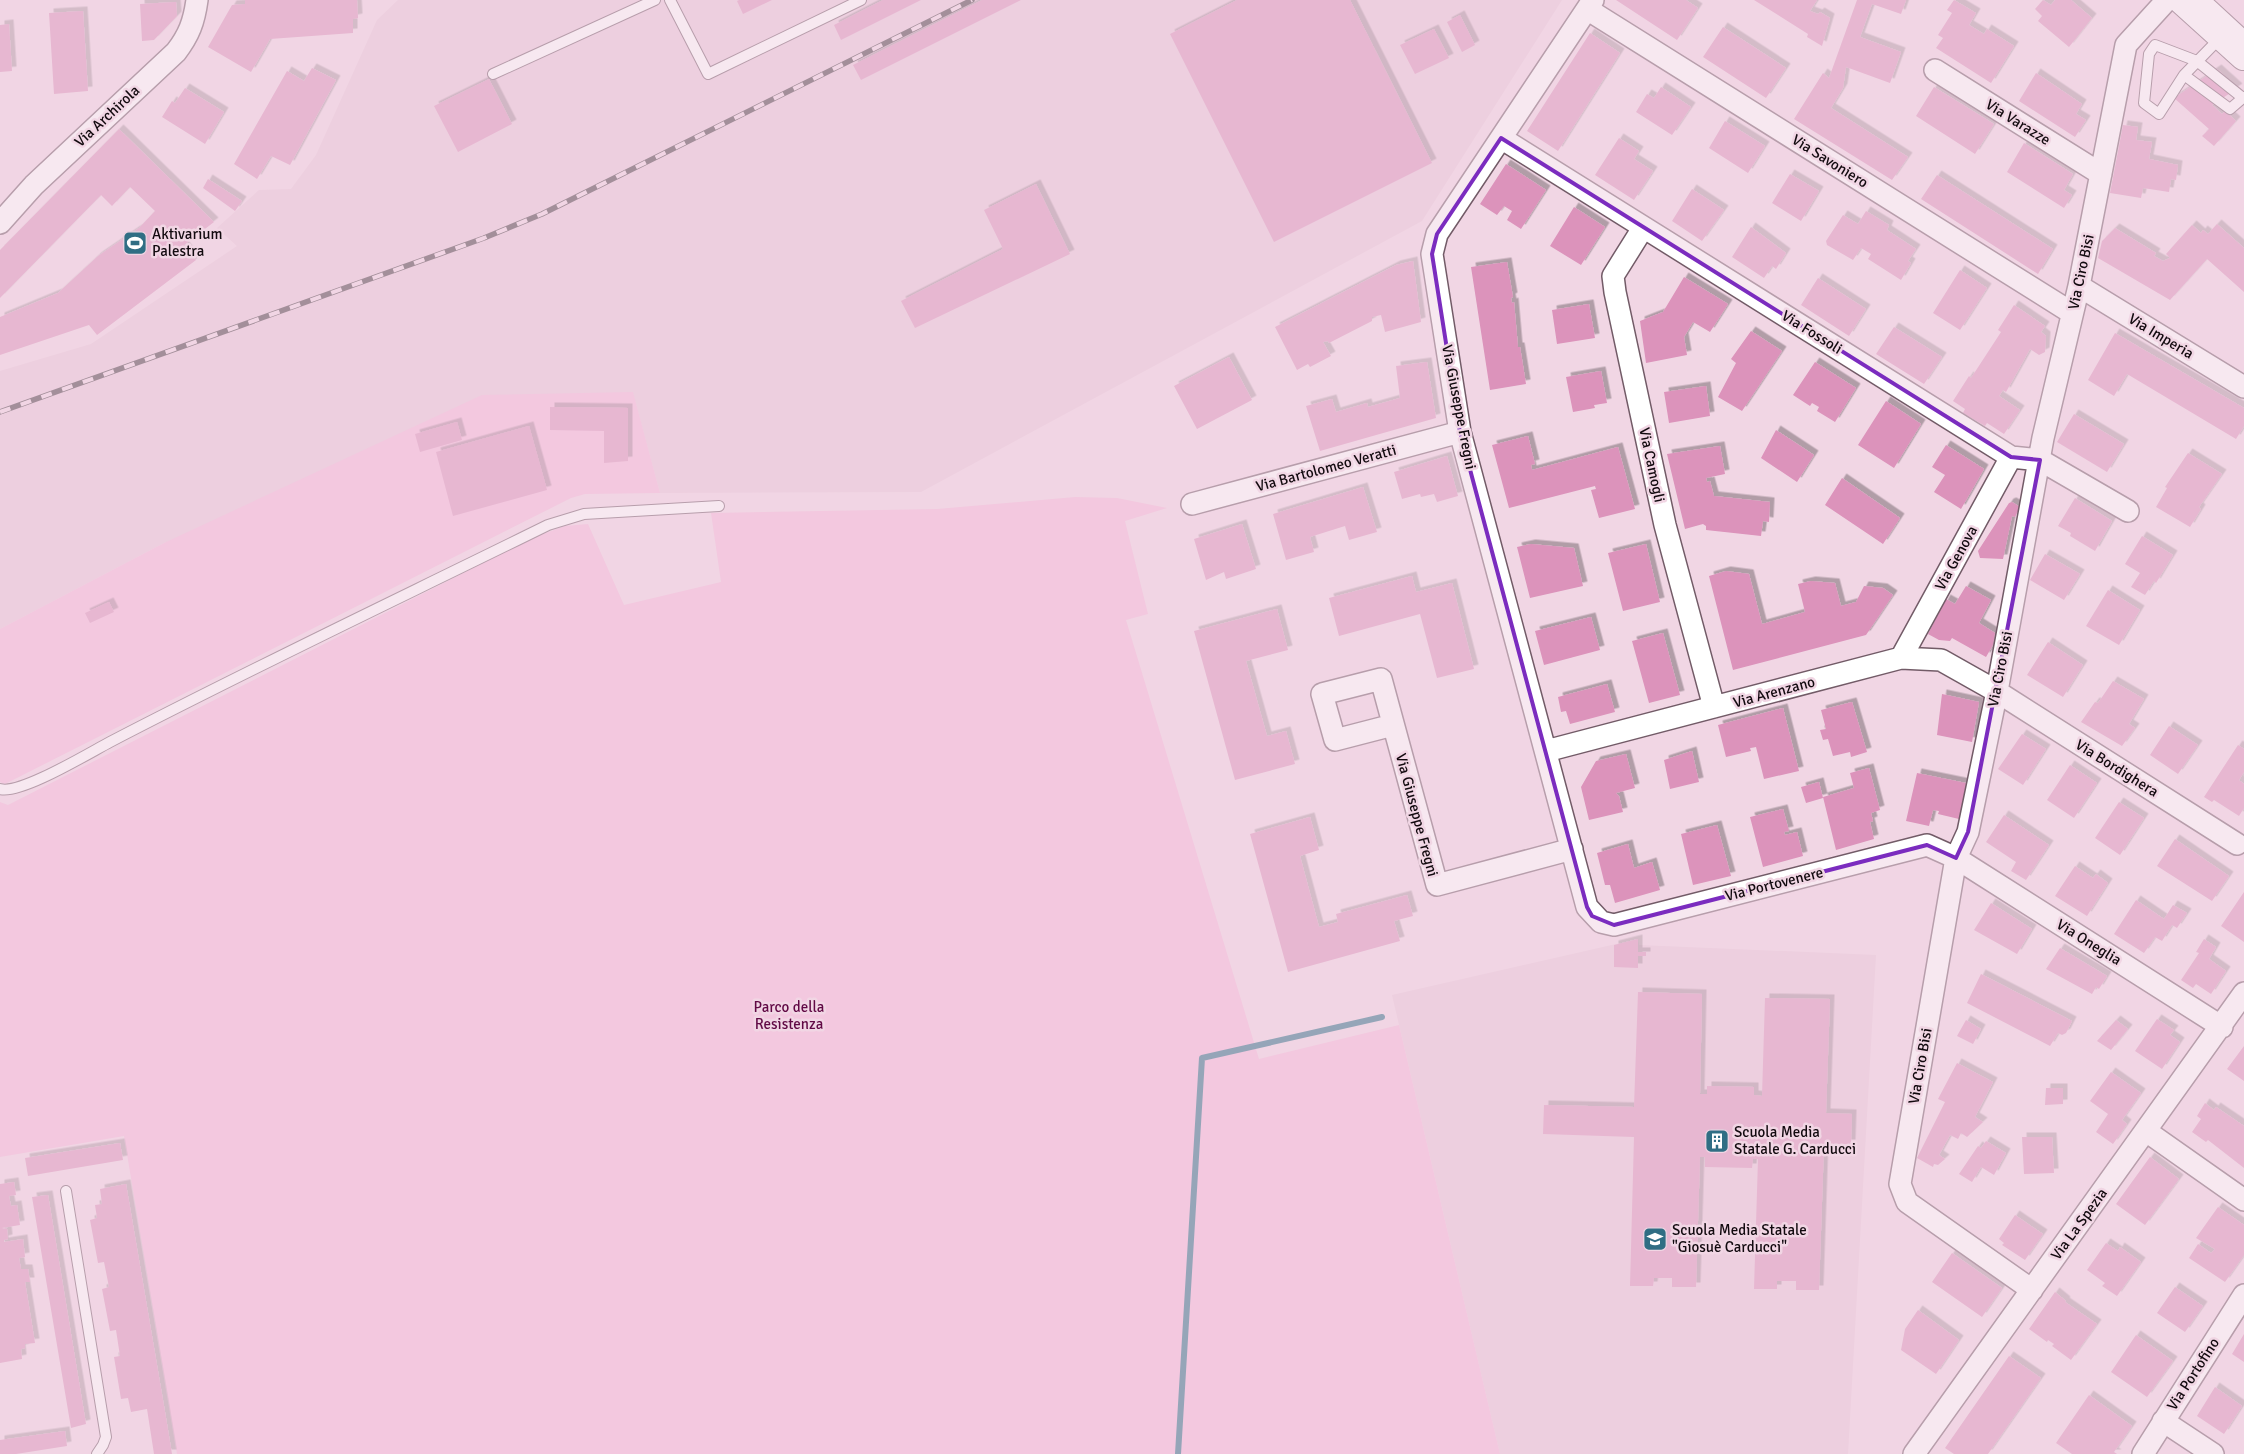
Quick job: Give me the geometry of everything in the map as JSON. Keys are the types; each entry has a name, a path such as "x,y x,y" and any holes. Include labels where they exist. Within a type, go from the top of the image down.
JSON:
{"main road":[{"path":"2182,0 2233,35 2244,56"}],"street":[{"name":"Via Archirola","path":"0,223 34,185 176,52 188,36 194,22 197,0"},
{"name":"Via Ciro Bisi","path":"2032,1290 1908,1202 1900,1184 1956,858 1968,832 1997,691 2040,460 2079,286 2126,44 2167,0"},
{"name":"Via Giuseppe Fregni","path":"1590,4 1437,234 1432,254 1460,432 1587,907 1592,916"},
{"name":"Via Savoniero","path":"1590,4 2072,314"},
{"name":"Via Varazze","path":"1935,70 2101,174"},
{"name":"Via Fossoli","path":"1501,138 2011,457 2040,460 2128,511"},
{"name":"Via Camogli","path":"1643,228 1612,276 1665,525 1714,707"},
{"name":"Via Imperia","path":"2079,286 2244,387"},
{"name":"Via Bartolomeo Veratti","path":"1192,504 1460,432"},
{"name":"Via Genova","path":"1901,658 2011,457"},
{"name":"Via Arenzano","path":"1546,751 1901,658 1941,660 1997,691"},
{"name":"Via Bordighera","path":"1997,691 2237,844"},
{"name":"Via Giuseppe Fregni","path":"1393,725 1436,885 1572,849"},
{"name":"Via Portovenere","path":"1592,916 1601,922 1614,925 1926,845 1956,858"},
{"name":"Via Oneglia","path":"1956,858 2222,1027"},
{"name":"Via La Spezia","path":"1914,1454 2222,1027 2244,993"},
{"path":"2146,1131 2244,1200"},
{"name":"Via Portofino","path":"2143,1454 2244,1295"},
{"path":"2163,1421 2213,1454"}],"lane":[{"path":"493,74 655,0"},
{"path":"670,0 708,74 861,0"},
{"path":"2184,75 2230,109 2244,97 2197,61 2155,45 2149,54 2144,103 2159,114 2184,75 2197,61 2233,35 2206,0"},
{"path":"0,789 6,790 32,782 129,732 548,525 584,514 719,506"},
{"path":"66,1191 106,1436 97,1454"}],"highlighted area":[{"path":"1501,138 2011,457 2040,460 1968,832 1956,858 1927,845 1614,925 1592,916 1587,907 1460,432 1432,254 1437,234"}],"shaded area":[{"path":"398,0 1562,0 1422,221 921,492 660,493 633,393 164,543 0,629 0,371 91,344 237,246 217,228 259,190 291,189 316,155 377,20"},
{"name":"Scuola Media Statale \"Giosuè Carducci\"","path":"1638,939 1639,945 1876,955 1848,1454 1500,1454 1392,995"}],"green space":[{"path":"633,392 660,493 585,494 571,498 5,784 0,782 0,629 164,543 482,395"},
{"name":"Parco della Resistenza","path":"1075,497 1117,498 1167,508 1125,521 1148,614 1126,620 1259,1059 1399,1025 1500,1454 177,1454 124,1136 0,1157 0,802 8,805 532,538 565,526 588,524 624,605 721,582 711,513 937,509"}],"building":[{"path":"245,0 357,0 358,18 353,19 353,33 270,39 251,72 208,47 232,5 245,4"},
{"path":"772,0 743,14 737,1"},
{"path":"883,0 921,0 841,40 834,25"},
{"path":"982,0 1021,0 861,80 853,65"},
{"path":"1237,0 1350,0 1432,163 1274,242 1170,34"},
{"path":"1616,0 1686,0 1698,8 1677,40"},
{"path":"1754,0 1817,0 1810,11 1818,14 1820,12 1830,18 1822,46 1807,37 1808,34"},
{"path":"1857,0 1906,0 1901,14 1872,4 1860,37 1901,52 1890,83 1846,67 1843,88 1831,108 1908,157 1892,180 1794,119 1823,73 1829,78"},
{"path":"1954,0 1976,13 1969,25 1984,34 1987,29 2014,46 1991,83 1936,48 1943,38 1938,35 1952,13 1947,10"},
{"path":"2043,0 2051,5 2055,0 2071,0 2092,18 2069,47 2038,21 2042,16 2035,9"},
{"path":"176,2 177,16 154,40 142,41 140,4"},
{"path":"83,11 88,91 54,94 49,13"},
{"path":"1460,15 1475,45 1462,52 1447,22"},
{"path":"9,24 12,71 0,72 0,25"},
{"path":"1723,27 1786,68 1766,98 1703,57"},
{"path":"1434,29 1449,58 1415,74 1400,45"},
{"path":"1590,33 1620,53 1558,151 1527,131"},
{"path":"312,68 336,80 290,165 271,156 257,179 234,164 287,71 304,81"},
{"path":"2217,69 2238,88 2212,105 2222,114 2225,111 2236,121 2214,146 2202,136 2209,129 2174,98"},
{"path":"2036,73 2082,104 2076,114 2086,120 2075,137 2019,101"},
{"path":"489,79 512,124 458,152 434,106"},
{"path":"1661,87 1691,107 1672,135 1636,112 1647,94 1654,98"},
{"path":"1934,87 1994,124 1975,154 1916,116"},
{"path":"185,88 224,112 205,144 162,117 172,101 175,103"},
{"path":"1725,121 1765,146 1748,173 1709,148"},
{"path":"2123,125 2138,127 2136,140 2152,142 2149,159 2178,165 2176,180 2171,179 2169,192 2143,188 2141,198 2110,193"},
{"path":"119,129 214,222 184,245 196,260 97,335 89,325 0,355 0,317 58,293 98,256 139,228 155,211 130,187 112,206 101,195 0,298 0,250"},
{"path":"1619,138 1639,151 1634,159 1653,171 1634,200 1595,175"},
{"path":"2024,143 2073,174 2064,190 2072,195 2064,208 2007,172"},
{"path":"1506,164 1546,190 1521,229 1507,220 1512,211 1504,206 1497,215 1480,204"},
{"path":"1790,174 1819,191 1801,221 1772,203"},
{"path":"1937,175 2053,249 2038,274 1921,199"},
{"path":"208,179 242,201 235,211 203,188"},
{"path":"1036,184 1070,254 915,328 901,301 1003,249 984,210"},
{"path":"1692,189 1724,210 1702,241 1672,221"},
{"path":"1574,207 1605,227 1581,265 1550,246"},
{"path":"1866,211 1889,225 1887,230 1916,249 1908,261 1911,263 1901,280 1868,259 1871,254 1861,248 1853,260 1827,245 1826,241 1843,215 1858,224"},
{"path":"2217,224 2244,248 2244,292 2207,259 2170,300 2098,258 2102,241 2115,228 2156,253 2154,256 2163,261 2170,258 2166,254 2192,225 2201,233 2203,230 2208,234"},
{"path":"1751,227 1786,253 1776,269 1772,266 1764,278 1732,257"},
{"path":"1413,261 1421,322 1385,332 1381,315 1372,317 1372,321 1329,343 1328,341 1323,342 1331,356 1310,367 1308,364 1297,370 1275,327 1396,265"},
{"path":"1507,262 1513,297 1511,298 1512,303 1514,302 1518,347 1520,347 1526,384 1490,390 1471,267"},
{"path":"1960,270 1987,288 1960,330 1933,313"},
{"path":"1684,277 1728,304 1710,332 1693,322 1684,337 1687,355 1646,363 1640,321 1663,312"},
{"path":"1818,278 1866,309 1849,336 1801,305"},
{"path":"1589,304 1595,338 1557,344 1552,310"},
{"path":"2014,305 2045,326 2041,332 2046,336 2045,352 2039,355 2030,349 2006,392 2003,390 1999,396 2020,410 2004,434 1987,423 1985,426 1963,413 1965,409 1953,401 1969,376 1971,378 2001,332 1998,330"},
{"path":"1894,327 1942,357 1924,384 1876,354"},
{"path":"1751,331 1782,351 1742,411 1718,397 1736,363 1731,359"},
{"path":"2115,333 2244,408 2244,426 2236,439 2127,374 2114,396 2088,380"},
{"path":"1229,357 1252,400 1197,429 1174,386"},
{"path":"1427,362 1436,418 1320,451 1306,406 1332,399 1336,412 1367,403 1368,407 1400,398 1396,366"},
{"path":"1815,362 1856,388 1835,422 1817,411 1819,407 1812,403 1810,406 1793,395"},
{"path":"1601,371 1607,403 1594,405 1595,408 1573,412 1566,377"},
{"path":"1706,386 1710,416 1669,423 1664,392"},
{"path":"1886,401 1921,424 1894,468 1858,445"},
{"path":"550,407 628,408 628,461 604,463 604,431 550,430"},
{"path":"2074,414 2124,444 2107,472 2057,442"},
{"path":"457,422 462,440 420,452 415,434"},
{"path":"529,426 547,490 453,516 436,452"},
{"path":"1776,430 1814,455 1797,482 1761,458"},
{"path":"1528,436 1535,464 1531,465 1532,470 1618,447 1635,509 1599,518 1591,490 1596,489 1595,486 1509,508 1492,445"},
{"path":"1946,445 1984,469 1961,509 1934,492 1945,475 1932,467"},
{"path":"1720,446 1725,474 1706,478 1707,482 1710,481 1714,496 1770,502 1769,522 1763,521 1761,536 1706,530 1706,526 1703,524 1685,529 1667,454"},
{"path":"2188,453 2222,474 2199,507 2201,509 2190,527 2156,507 2167,488 2165,487"},
{"path":"1447,456 1458,496 1437,502 1434,494 1421,497 1420,494 1402,499 1394,472"},
{"path":"1842,478 1900,518 1883,544 1825,505"},
{"path":"1363,487 1377,532 1349,540 1345,526 1310,537 1314,552 1286,560 1273,514"},
{"path":"2075,498 2112,521 2095,551 2070,536 2071,533 2058,526"},
{"path":"2012,502 2020,507 2015,517 2012,516 2003,559 1980,558 1978,551 2009,503"},
{"path":"1242,524 1256,569 1226,579 1224,572 1206,580 1194,539"},
{"path":"2142,536 2173,555 2156,583 2154,581 2145,595 2131,587 2140,573 2125,564"},
{"path":"1531,544 1574,548 1583,586 1530,598 1517,547"},
{"path":"1646,544 1660,602 1623,611 1608,553"},
{"path":"2045,554 2080,574 2064,600 2030,580"},
{"path":"1726,571 1749,574 1762,624 1805,612 1798,584 1811,581 1835,583 1841,606 1856,602 1864,586 1883,588 1893,595 1866,635 1733,670 1709,576"},
{"path":"1412,576 1416,592 1452,583 1474,669 1437,678 1420,614 1339,636 1329,598"},
{"path":"1966,586 1991,600 1979,623 1995,633 1993,645 1986,657 1952,638 1950,641 1939,640 1928,634 1946,599 1955,604"},
{"path":"2108,590 2140,610 2119,645 2086,626"},
{"path":"109,602 114,612 90,623 85,613"},
{"path":"1277,609 1288,650 1246,661 1267,736 1286,731 1295,764 1235,780 1194,631"},
{"path":"1591,617 1600,650 1544,665 1535,631"},
{"path":"1663,633 1680,695 1649,703 1632,641"},
{"path":"2048,642 2083,665 2063,697 2027,675"},
{"path":"2113,681 2144,699 2129,724 2135,728 2122,746 2081,722 2095,702 2098,703"},
{"path":"1607,684 1615,712 1570,724 1566,711 1561,712 1558,697"},
{"path":"1942,694 1979,702 1972,742 1937,735"},
{"path":"1852,702 1867,752 1851,757 1850,752 1833,756 1828,739 1823,740 1820,730 1826,729 1821,710"},
{"path":"1783,708 1799,771 1764,779 1756,747 1750,748 1751,751 1726,757 1718,725"},
{"path":"2169,726 2198,745 2178,774 2150,755"},
{"path":"2022,734 2046,749 2023,785 1998,769"},
{"path":"2238,745 2244,749 2244,772 2239,780 2244,784 2244,808 2239,816 2214,800 2212,802 2204,797"},
{"path":"1692,751 1699,782 1670,789 1664,760"},
{"path":"1626,754 1635,788 1616,793 1619,796 1623,812 1589,820 1581,787 1596,761"},
{"path":"2070,765 2097,783 2074,818 2047,800"},
{"path":"1869,768 1880,810 1871,813 1873,821 1870,822 1874,839 1836,850 1823,797 1854,788 1850,773"},
{"path":"1917,773 1966,783 1959,819 1938,814 1939,811 1933,810 1929,826 1906,821"},
{"path":"1819,782 1823,798 1806,803 1801,787"},
{"path":"2119,802 2144,818 2120,855 2095,838"},
{"path":"1783,809 1789,831 1784,832 1785,835 1797,832 1803,856 1763,867 1750,817"},
{"path":"2004,815 2049,845 2026,880 2011,871 2016,862 1986,842"},
{"path":"1310,817 1319,850 1300,856 1319,927 1338,922 1336,914 1407,895 1413,916 1394,921 1400,941 1288,972 1250,834"},
{"path":"1717,825 1731,876 1693,885 1681,834"},
{"path":"2175,839 2229,876 2212,901 2157,866"},
{"path":"1628,844 1634,868 1652,862 1660,890 1615,903 1610,885 1605,885 1597,853"},
{"path":"2075,866 2093,878 2096,874 2108,883 2087,916 2055,896"},
{"path":"2244,892 2244,942 2221,926"},
{"path":"2136,900 2164,919 2173,905 2187,913 2177,928 2172,925 2162,941 2155,937 2144,953 2114,934"},
{"path":"1991,903 2032,929 2017,954 1974,930"},
{"path":"1638,939 1638,952 1646,952 1646,956 1638,956 1638,968 1614,967 1614,945"},
{"path":"2204,939 2216,947 2209,959 2226,971 2211,994 2196,984 2193,988 2181,980 2199,953 2196,952"},
{"path":"2060,948 2107,976 2099,989 2096,987 2092,994 2046,969"},
{"path":"1981,974 2072,1021 2066,1033 2062,1035 2058,1033 2050,1046 1967,1003"},
{"name":"Scuola Media Statale G. Carducci","path":"1638,992 1702,994 1700,1094 1707,1094 1707,1086 1754,1087 1754,1095 1762,1096 1765,998 1830,999 1826,1113 1852,1114 1851,1144 1824,1144 1819,1290 1796,1290 1796,1281 1777,1281 1777,1289 1754,1289 1758,1159 1753,1159 1752,1168 1705,1167 1705,1157 1700,1157 1696,1287 1672,1287 1672,1278 1654,1278 1653,1286 1630,1286 1634,1137 1543,1134 1544,1105 1634,1107"},
{"path":"2157,1019 2174,1030 2170,1035 2180,1042 2162,1069 2135,1051"},
{"path":"1966,1020 1981,1029 1973,1044 1957,1036"},
{"path":"2116,1020 2128,1029 2111,1050 2097,1041"},
{"path":"2244,1046 2244,1081 2227,1069"},
{"path":"1957,1063 1993,1082 1975,1117 1983,1122 1967,1137 1961,1133 1958,1139 1950,1135 1939,1155 1945,1159 1938,1165 1934,1164 1933,1167 1917,1158 1945,1102 1938,1099"},
{"path":"2111,1072 2141,1093 2122,1120 2127,1124 2113,1144 2096,1132 2108,1114 2090,1101"},
{"path":"2046,1088 2063,1088 2063,1104 2045,1105"},
{"path":"2205,1103 2214,1110 2216,1107 2244,1126 2244,1168 2208,1140 2206,1142 2192,1132 2201,1119 2197,1116"},
{"path":"2022,1137 2052,1137 2054,1173 2024,1174"},
{"path":"1986,1141 2006,1153 1994,1175 1981,1167 1972,1182 1959,1174 1978,1146 1981,1148"},
{"path":"120,1143 123,1160 28,1176 25,1158"},
{"path":"2150,1157 2179,1179 2145,1225 2116,1204"},
{"path":"14,1182 16,1195 9,1196 11,1206 17,1205 20,1225 2,1228 7,1229 8,1239 4,1240 4,1242 23,1239 25,1257 19,1258 21,1269 28,1269 30,1282 25,1282 35,1343 25,1344 25,1348 21,1349 22,1359 0,1363 0,1184"},
{"path":"126,1184 172,1454 154,1454 147,1409 131,1412 128,1398 121,1399 114,1357 120,1356 116,1330 110,1331 102,1289 109,1287 104,1262 98,1263 90,1220 97,1218 95,1205 102,1204 100,1189"},
{"path":"48,1195 86,1424 71,1428 32,1197"},
{"path":"2218,1207 2244,1225 2244,1255 2225,1282 2189,1258 2198,1244 2211,1253 2215,1249 2196,1238"},
{"path":"2015,1215 2043,1234 2025,1260 2002,1245 2004,1243 1999,1239"},
{"path":"2106,1243 2118,1251 2120,1247 2141,1262 2117,1296 2102,1286 2105,1283 2087,1270"},
{"path":"1952,1253 2002,1288 1982,1317 1932,1282"},
{"path":"2175,1287 2203,1306 2185,1332 2157,1313"},
{"path":"2055,1292 2065,1302 2097,1324 2071,1360 2052,1346 2054,1344 2048,1340 2047,1342 2029,1329"},
{"path":"1918,1310 1959,1340 1936,1374 1901,1350 1905,1329"},
{"path":"2244,1334 2244,1362 2232,1354"},
{"path":"2136,1335 2173,1361 2147,1397 2111,1372"},
{"path":"2009,1356 2041,1378 1988,1454 1954,1454 1945,1448"},
{"path":"2215,1387 2242,1406 2224,1434 2197,1416"},
{"path":"2089,1395 2132,1426 2114,1452 2117,1454 2072,1454 2056,1443"},
{"path":"65,1431 67,1446 16,1454 0,1454 0,1440"}],"waterway":[{"path":"1178,1454 1202,1058 1382,1017"}],"railway":[{"path":"0,412 484,238 542,214 972,0"}],"place":[{"name":"Aktivarium Palestra","path":"135,243"},
{"name":"Scuola Media Statale G. Carducci","path":"1717,1141"},
{"name":"Scuola Media Statale \"Giosuè Carducci\"","path":"1655,1239"}]}
